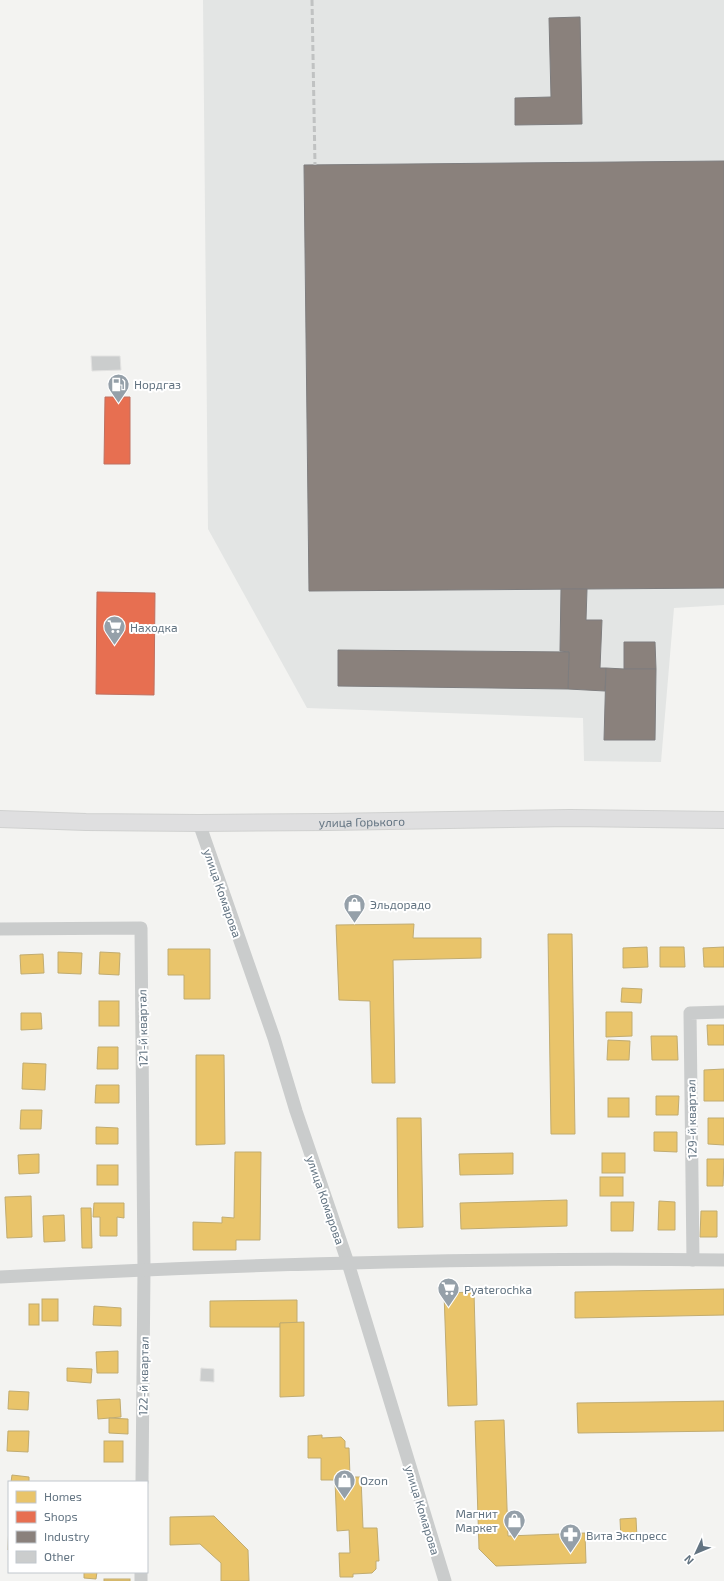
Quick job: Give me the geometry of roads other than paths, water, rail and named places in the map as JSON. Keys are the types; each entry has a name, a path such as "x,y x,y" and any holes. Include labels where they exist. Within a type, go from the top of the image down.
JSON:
{"main road":[{"name":"улица Горького","path":"0,819 86,822 199,823 570,818 724,820"}],"street":[{"name":"улица Комарова","path":"199,823 274,1038 296,1111 348,1263 445,1581"},
{"name":"121-й квартал","path":"0,929 141,928 144,1269"},
{"name":"129-й квартал","path":"693,1260 690,1013 724,1012"},
{"path":"0,1277 144,1269 348,1263 436,1261 724,1260"},
{"name":"122-й квартал","path":"142,1481 144,1269"}],"railway":[{"path":"312,0 315,165"}],"place":[{"name":"Нордгаз","path":"118,404"},
{"name":"Находка","path":"115,646"},
{"name":"Эльдорадо","path":"355,924"},
{"name":"Pyaterochka","path":"449,1308"},
{"name":"Ozon","path":"344,1500"},
{"name":"Магнит Маркет","path":"514,1540"},
{"name":"Вита Экспресс","path":"570,1554"}]}
